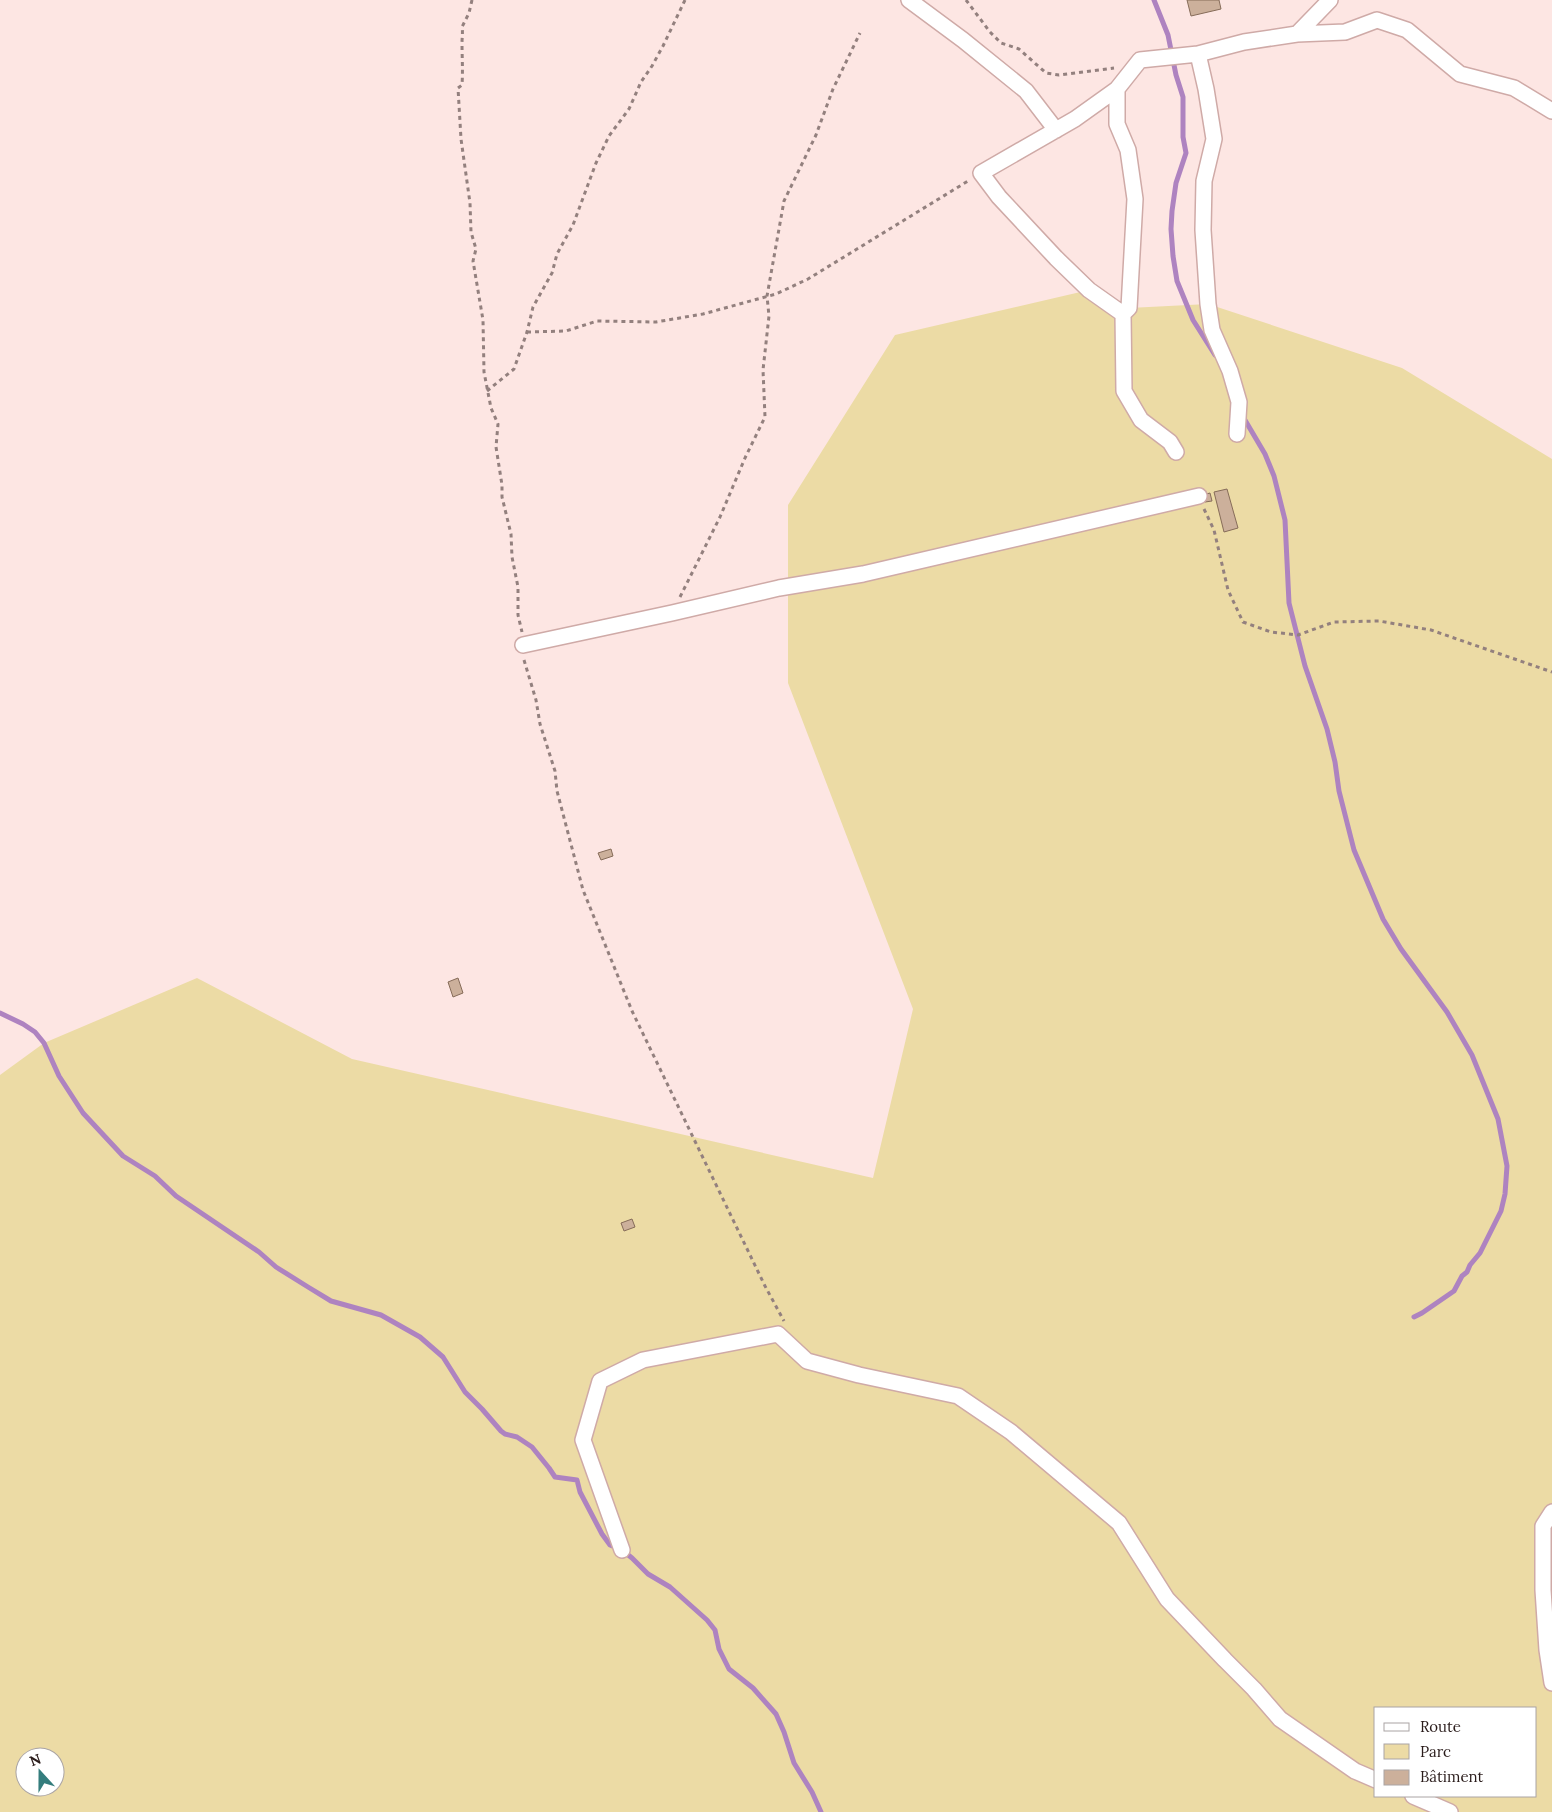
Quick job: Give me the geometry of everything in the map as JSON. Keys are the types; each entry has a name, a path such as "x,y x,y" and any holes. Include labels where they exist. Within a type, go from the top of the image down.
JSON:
{"street":[{"path":"909,0 963,40 1026,91 1056,130"},
{"path":"1298,34 1330,0"},
{"path":"1123,314 1089,290 1056,258 980,174 1075,119 1117,89 1140,60 1198,54 1244,42 1298,34 1345,32 1377,20 1407,30 1460,74 1514,88 1552,111"},
{"path":"1198,54 1214,139 1204,181 1203,230 1208,304 1212,330 1230,371 1239,402 1237,434"},
{"path":"1117,89 1117,124 1128,150 1135,199 1129,308 1123,314 1124,391 1141,420 1170,442 1176,452"},
{"path":"523,645 779,588 863,574 1199,496"},
{"path":"622,1550 583,1440 600,1381 643,1360 778,1334 806,1361 859,1375 958,1396 1011,1432 1120,1523 1167,1599 1254,1689 1280,1719 1355,1771 1374,1779"},
{"path":"1552,1512 1543,1526 1542,1590 1552,1683"},
{"path":"1415,1797 1450,1812"}],"path":[{"path":"472,0 469,14 462,27 464,34 462,44 464,70 462,84 458,88 470,203 471,232 476,249 473,261 483,320 484,372 491,408 498,424 496,447 502,497 511,534 514,570 518,587 518,616 524,639 523,657 527,666 540,724 555,771 558,791 583,890 632,1012 765,1286 788,1327"},
{"path":"487,391 514,369 527,332 532,307 552,273 557,254 573,225 606,142 629,109 641,82 656,60 685,0"},
{"path":"966,0 990,32 1001,43 1019,49 1046,73 1059,75 1122,67 1140,60"},
{"path":"672,613 720,517 765,417 763,370 769,316 767,296 784,201 816,134 833,89 860,33"},
{"path":"527,332 566,331 597,321 666,320 703,314 776,294 808,279 980,174"},
{"path":"1199,496 1214,530 1228,590 1243,622 1271,632 1298,635 1334,622 1379,621 1431,630 1552,672"}],"green space":[{"path":"1089,290 1129,308 1208,304 1402,368 1552,459 1552,1812 0,1812 0,1075 44,1043 197,978 352,1059 873,1178 913,1009 788,683 788,505 895,335"}],"building":[{"path":"1187,0 1219,0 1221,9 1191,16"},
{"path":"1227,489 1238,528 1224,532 1214,492"},
{"path":"1210,493 1212,501 1205,502 1203,495"},
{"path":"611,849 613,856 601,860 598,853"},
{"path":"458,978 463,993 453,997 448,982"},
{"path":"632,1219 635,1227 624,1231 621,1223"}],"waterway":[{"path":"1154,0 1168,35 1176,75 1183,97 1183,137 1186,153 1176,183 1171,229 1177,281 1193,320 1215,355"},
{"path":"1242,415 1265,454 1274,476 1285,520 1289,603 1305,666 1327,729 1335,762 1339,791 1354,850 1383,919 1401,949 1447,1012 1472,1055 1498,1119 1507,1166 1505,1194 1501,1211 1480,1253 1462,1276 1454,1291 1414,1317"},
{"path":"0,1013 35,1032 44,1043 59,1076 83,1113 123,1156 155,1176 176,1196 259,1252 276,1267 308,1287 331,1301 381,1315 420,1337 443,1357 465,1392 501,1431 517,1437 532,1447 555,1477 577,1480 580,1492 602,1534 610,1545 622,1550 648,1574 670,1587 707,1620 715,1630 719,1649 729,1669 753,1688 776,1714 794,1763 812,1792 821,1812"}]}
